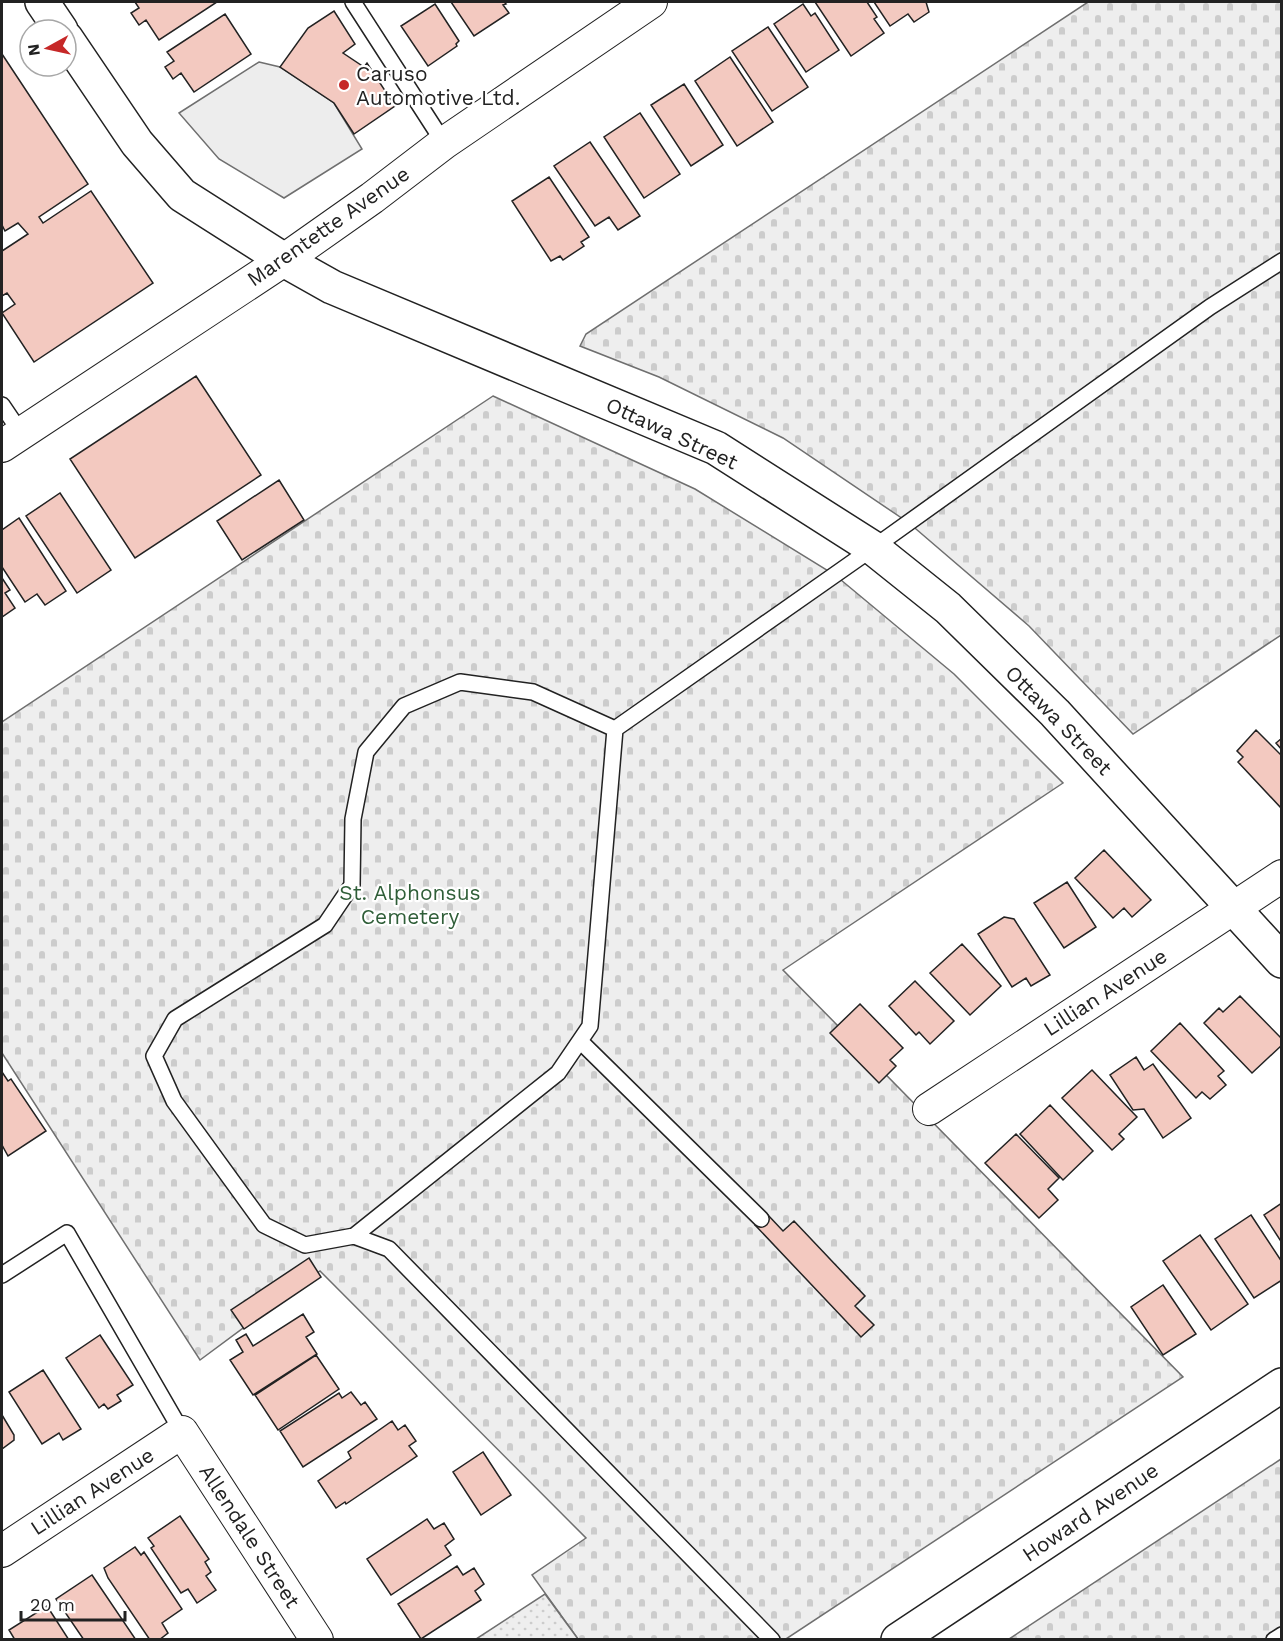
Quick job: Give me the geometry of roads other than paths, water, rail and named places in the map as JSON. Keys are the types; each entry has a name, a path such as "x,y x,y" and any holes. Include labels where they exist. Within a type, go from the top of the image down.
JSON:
{"street":[{"path":"42,2 53,18"},
{"name":"Marentette Avenue","path":"11,440 284,260 372,198 444,142 651,2"},
{"name":"Ottawa Street","path":"78,56 137,144 182,195 284,260 332,287 716,448 873,548 948,608 1055,713 1281,961"},
{"name":"Lillian Avenue","path":"929,1109 1281,876"},
{"name":"Howard Avenue","path":"898,1640 1281,1385"},
{"name":"Lillian Avenue","path":"2,1551 182,1431"},
{"name":"Allendale Street","path":"182,1431 317,1640"}],"lane":[{"path":"353,2 444,142"},
{"path":"615,729 1210,307 1281,261"},
{"path":"2,405 11,440"},
{"path":"460,682 533,692 615,729 590,1026 558,1074 354,1236 305,1245 264,1226 174,1101 154,1056 175,1019 325,926 352,885 352,819 366,752 404,706 460,682"},
{"path":"580,1041 761,1219"},
{"path":"2,1275 67,1233 182,1431"},
{"path":"354,1236 389,1249 772,1640"},
{"path":"1274,1640 1281,1635"}],"place":[{"name":"Caruso Automotive Ltd.","path":"344,85"}],"park label":[{"name":"St. Alphonsus Cemetery","path":"410,904"}]}
